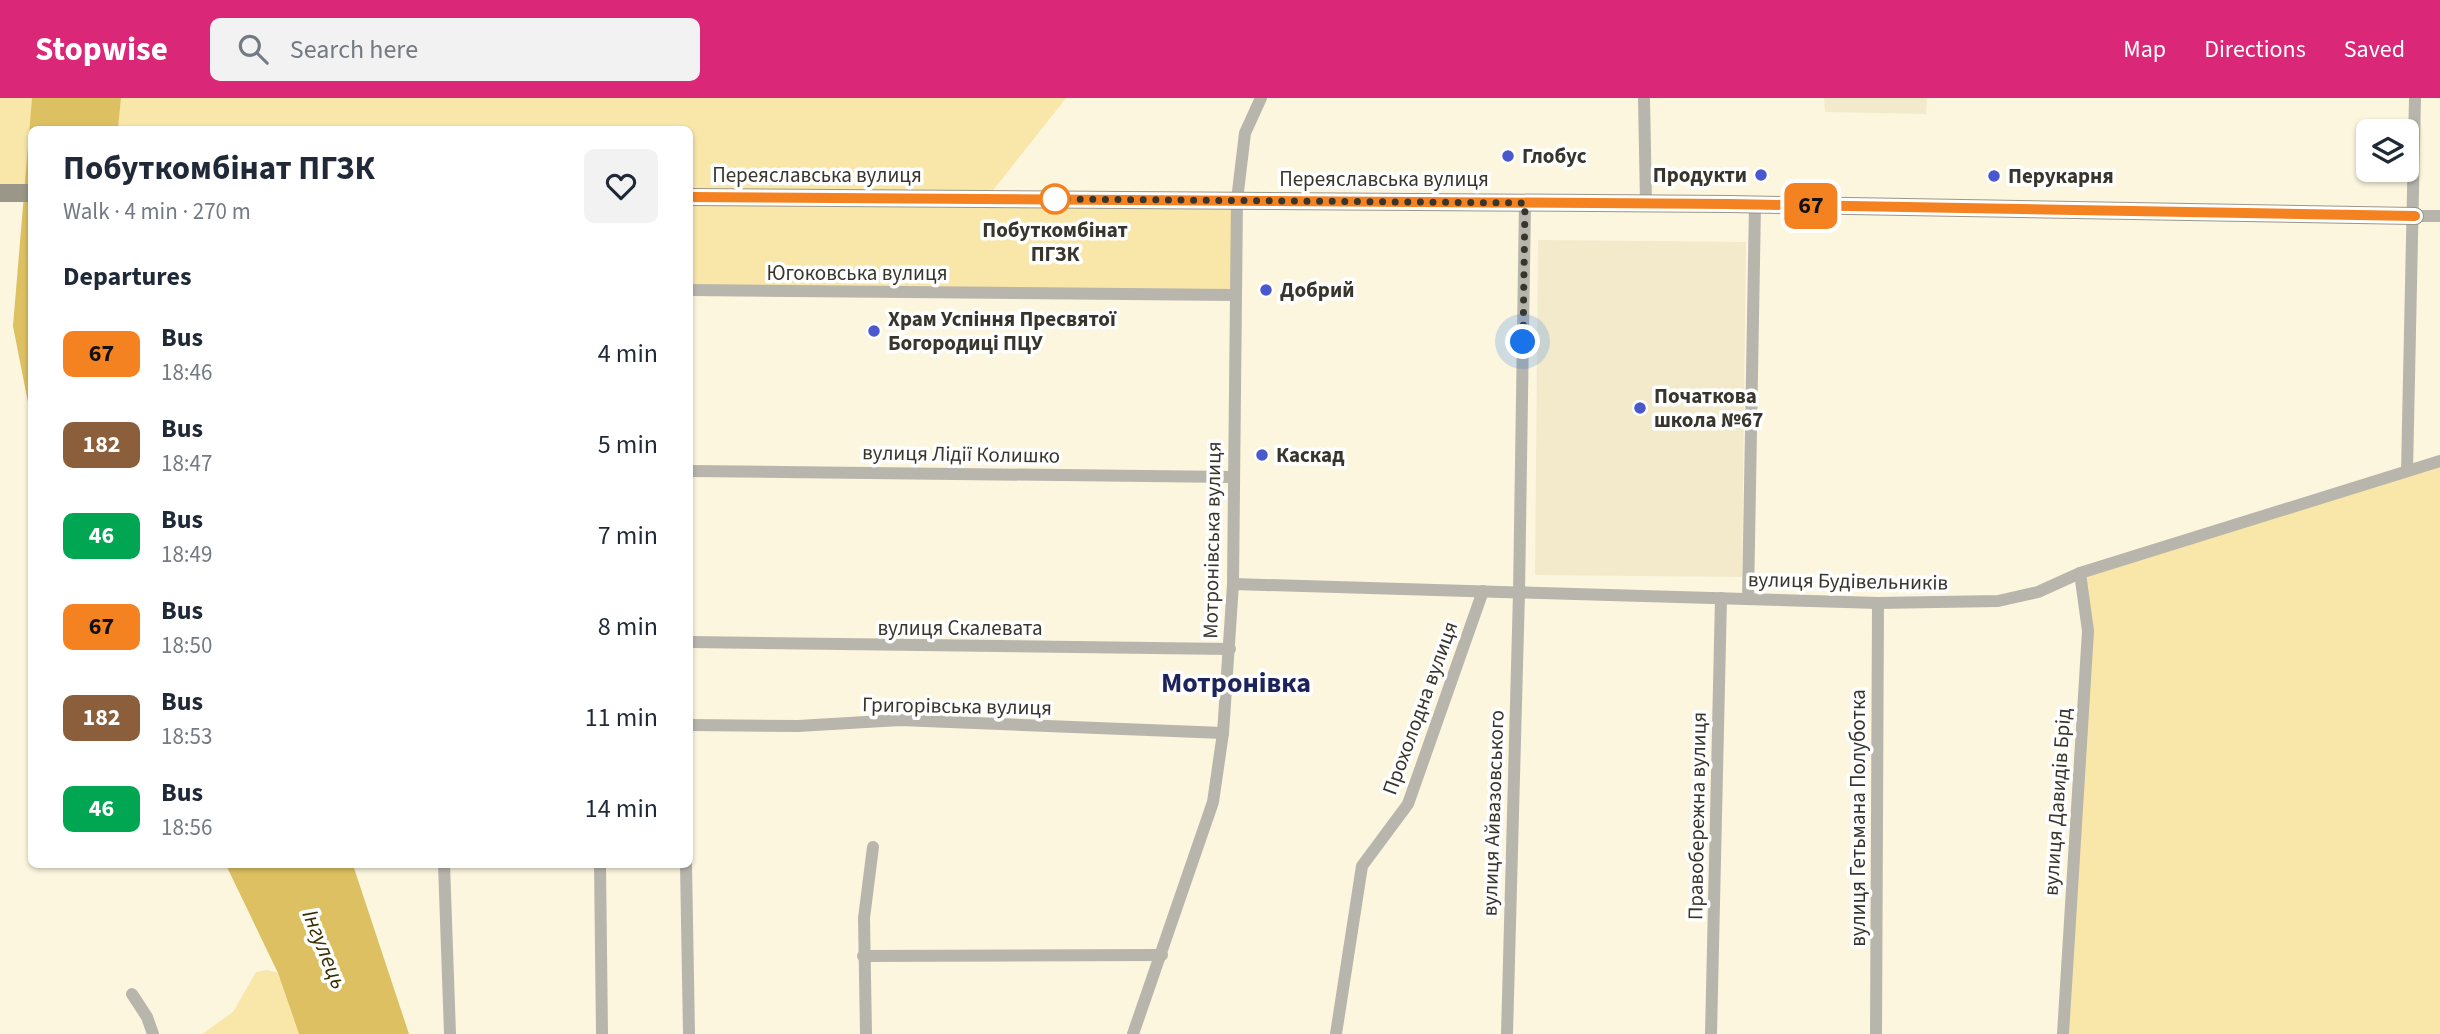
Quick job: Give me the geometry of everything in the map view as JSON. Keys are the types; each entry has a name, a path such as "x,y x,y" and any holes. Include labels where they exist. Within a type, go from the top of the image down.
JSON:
{"street":[{"name":"Мотронівська вулиця","path":"1133,1034 1213,802 1223,733 1233,584 1232,477 1237,200 1245,133 1261,98"},
{"path":"1644,98 1646,203"},
{"path":"2407,471 2415,216 2415,98"},
{"path":"0,193 28,194"},
{"name":"Переяславська вулиця","path":"693,197 1646,203 2415,216"},
{"name":"вулиця Айвазовського","path":"1507,1034 1519,593 1525,203"},
{"path":"1748,599 1755,205"},
{"path":"2415,216 2440,216"},
{"name":"Югоковська вулиця","path":"693,290 1235,295"},
{"name":"вулиця Будівельників","path":"1233,584 1878,603 1998,601 2038,592 2080,573 2440,461"},
{"name":"вулиця Лідії Колишко","path":"693,471 1232,477"},
{"name":"вулиця Давидів Брід","path":"2063,1034 2088,631 2080,573"},
{"name":"Прохолодна вулиця","path":"1336,1034 1362,866 1408,804 1483,592"},
{"name":"Правобережна вулиця","path":"1711,1034 1721,598"},
{"name":"вулиця Гетьмана Полуботка","path":"1876,1034 1878,603"},
{"name":"вулиця Скалевата","path":"693,642 1230,649"},
{"name":"Григорівська вулиця","path":"693,725 798,726 900,720 1223,733"},
{"path":"866,1034 863,956 873,847"},
{"path":"444,868 450,1034"},
{"path":"600,868 602,1034"},
{"path":"686,868 689,1034"},
{"path":"863,956 1161,955"},
{"path":"132,994 147,1017 153,1034"}],"shaded area":[{"path":"0,98 32,98 25,193 0,192"},
{"path":"121,98 1066,98 987,198 1237,200 1235,295 693,290 693,126 118,126"},
{"path":"1824,98 1927,98 1926,114 1825,112"},
{"name":"Початкова школа №67","path":"1538,240 1746,242 1742,577 1535,575"},
{"path":"2440,461 2440,1034 2065,1034 2088,631 2080,573"},
{"path":"267,970 278,973 299,1034 202,1034 233,1012 256,972"}],"water":[{"path":"32,98 121,98 118,126 30,126"},
{"path":"28,146 28,403 13,326"},
{"name":"Інгулець","path":"227,868 354,868 409,1034 299,1034 278,973"}],"bus line":[{"name":"67","path":"693,197 1729,204 2415,216"}],"place":[{"name":"Глобус","path":"1508,156"},
{"name":"Продукти","path":"1761,175"},
{"name":"Перукарня","path":"1994,176"},
{"name":"Побуткомбінат ПГЗК","path":"1055,199"},
{"name":"Добрий","path":"1266,290"},
{"name":"Храм Успіння Пресвятої Богородиці ПЦУ","path":"874,331"},
{"name":"Початкова школа №67","path":"1640,408"},
{"name":"Каскад","path":"1262,455"}],"district":[{"name":"Мотронівка","path":"1236,682"}],"route":[{"path":"1055,199 1525,203 1523,342"}]}
